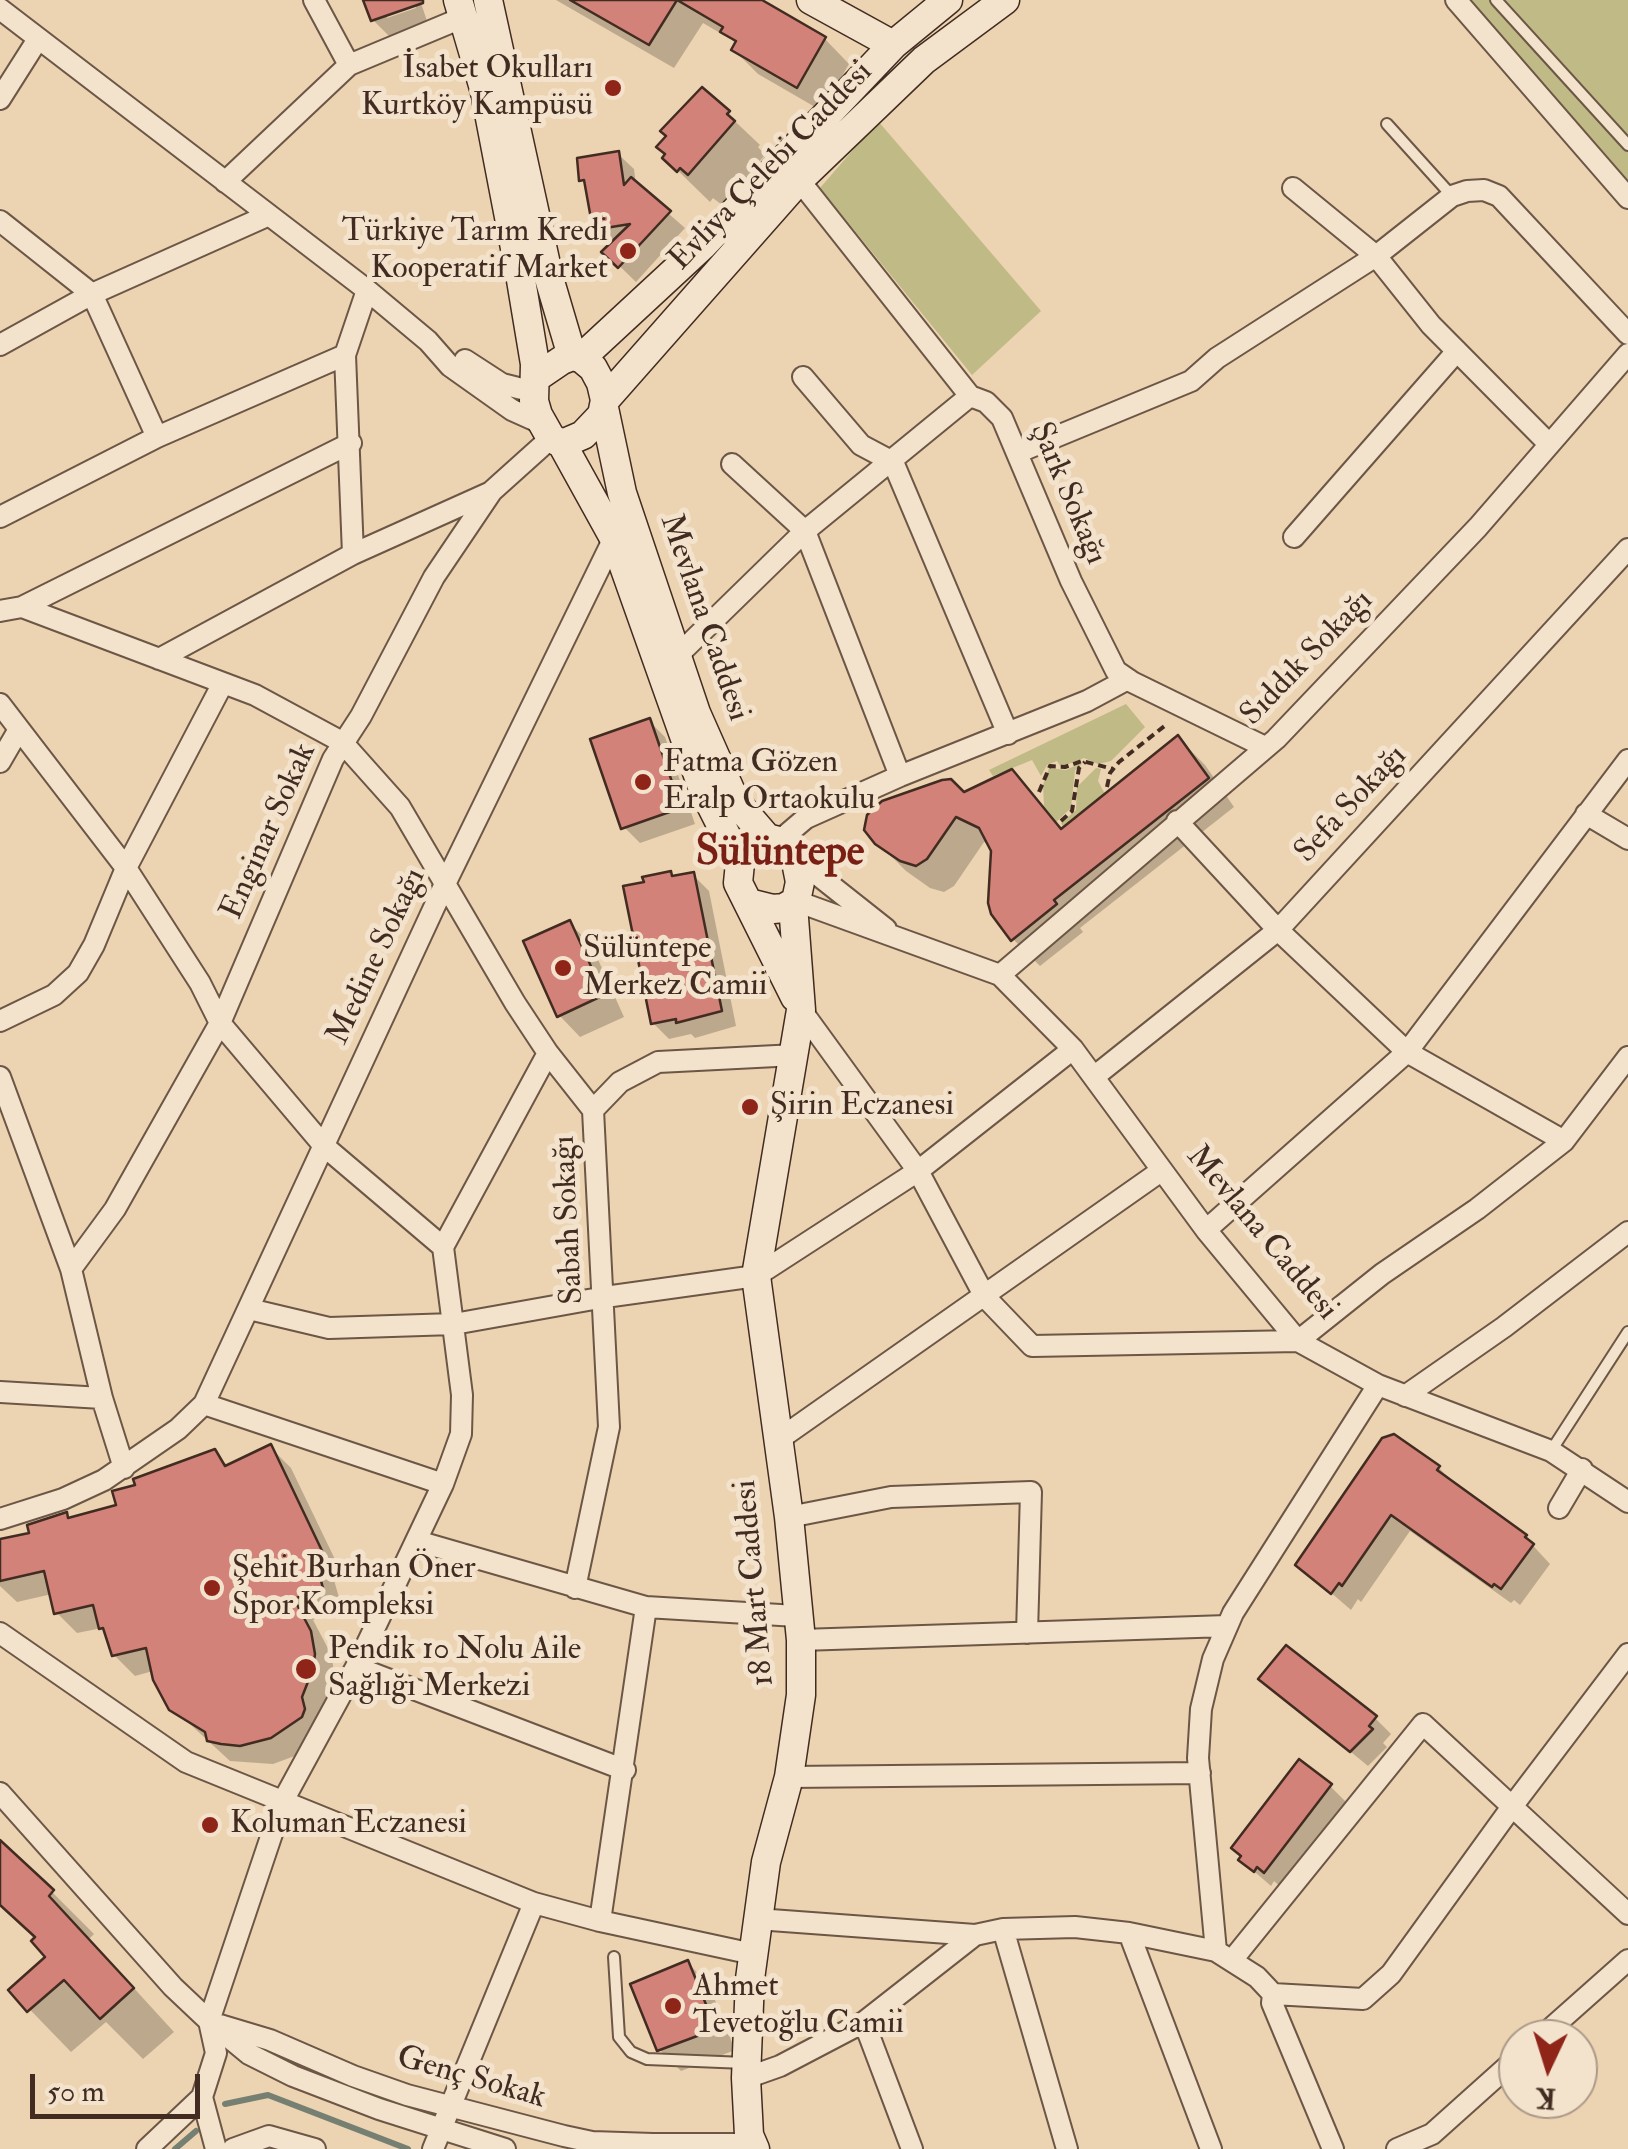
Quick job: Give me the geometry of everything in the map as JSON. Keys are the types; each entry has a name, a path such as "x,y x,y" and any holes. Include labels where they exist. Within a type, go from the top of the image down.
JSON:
{"street":[{"path":"314,0 349,65"},
{"path":"0,9 367,290 450,366 552,435 573,441 592,428 604,404 598,376 576,357 549,278 488,0"},
{"name":"Evliya Çelebi Caddesi","path":"811,0 893,46"},
{"name":"Evliya Çelebi Caddesi","path":"576,357 702,246 893,46 948,0"},
{"name":"Evliya Çelebi Caddesi","path":"604,404 800,180 924,60 1005,0"},
{"path":"1456,0 1628,198"},
{"path":"225,182 349,65 461,8 485,92 535,385 552,435"},
{"path":"0,99 38,40"},
{"name":"Şark Sokağı","path":"800,180 970,396 986,402 1002,418 1071,581 1116,670 1266,747"},
{"path":"1293,188 1376,256 1431,325 1548,443"},
{"path":"1019,452 1191,381 1217,358 1376,256 1452,196 1466,191 1484,190 1499,196 1628,334"},
{"path":"0,345 92,294 270,214"},
{"path":"0,221 92,294 157,437"},
{"path":"353,554 346,354 367,290"},
{"path":"428,342 444,346 502,384 535,385 576,357"},
{"path":"1294,538 1456,350"},
{"path":"0,517 157,437 346,354"},
{"name":"Sıddık Sokağı","path":"1000,975 1266,747 1478,527 1628,354"},
{"path":"803,378 861,445 893,462 1008,734"},
{"path":"678,655 805,531 970,396"},
{"name":"Mevlana Caddesi","path":"604,404 622,493 696,713 735,800 783,846 899,940"},
{"name":"Mevlana Caddesi","path":"552,435 614,538 703,789 740,862"},
{"name":"Enginar Sokak","path":"71,1269 115,1209 220,1023 342,742 361,716 434,577 492,491 552,435"},
{"path":"0,612 22,607 350,443"},
{"path":"732,464 805,531 900,776"},
{"path":"160,658 353,554 492,491"},
{"name":"Medine Sokağı","path":"204,1404 444,886 614,538"},
{"name":"Sefa Sokağı","path":"1096,1076 1278,930 1628,549"},
{"name":"Sabah Sokağı","path":"22,607 255,695 342,742 400,807 548,1054 593,1110 605,1297 608,1426 575,1588"},
{"path":"1128,679 1087,702 806,818 783,846 750,848 740,862 738,883 801,1010 918,1171 985,1298 1032,1346 1298,1341 1382,1274 1564,1141 1628,1057"},
{"path":"0,1021 54,996 78,973 126,868 224,683"},
{"path":"0,704 126,868 200,983 220,1023 324,1146 443,1247"},
{"path":"0,762 18,731"},
{"path":"1206,1230 1408,1052 1628,760"},
{"path":"1586,814 1628,839"},
{"path":"1177,821 1278,930 1408,1052 1564,1141"},
{"path":"748,903 772,909 794,903 800,882 783,846"},
{"name":"Mevlana Caddesi","path":"794,903 1000,975 1096,1076 1206,1230 1298,1341 1378,1385 1551,1451 1628,1502"},
{"name":"18 Mart Caddesi","path":"754,2147 746,2070 753,1954 766,1862 789,1777 802,1695 789,1517 756,1276 801,1010 794,903"},
{"path":"250,1309 329,1328 454,1324 756,1276 918,1171 1073,1048"},
{"path":"147,2149 202,2097 216,2053 209,2022 283,1801 356,1666 443,1484 461,1434 462,1395 443,1247 548,1054"},
{"path":"593,1110 620,1082 658,1062 796,1054"},
{"path":"0,1077 71,1269 102,1398 124,1468"},
{"path":"778,1440 1162,1171"},
{"path":"1405,1396 1504,1327 1628,1232"},
{"path":"1224,1955 1200,1773 1201,1709 1214,1659 1227,1626 1314,1481 1378,1385"},
{"path":"0,1392 102,1398"},
{"path":"0,1519 64,1498 124,1468 178,1429 204,1404 443,1484"},
{"path":"1559,1508 1582,1469"},
{"path":"789,1517 891,1497 1030,1492 1027,1632"},
{"path":"416,1542 646,1608 800,1628 1027,1632 1227,1626"},
{"path":"600,1921 646,1608"},
{"path":"0,1633 186,1762 534,1903 753,1954"},
{"path":"757,1919 975,1935 1002,1928 1075,1927 1129,1932 1224,1955 1257,1977 1273,1994 1363,1999 1391,1974 1628,1654"},
{"path":"356,1666 625,1770"},
{"path":"1224,1955 1423,1724 1628,1914"},
{"path":"789,1777 1200,1773"},
{"path":"0,1793 209,2022"},
{"path":"436,2139 534,1903"},
{"path":"1002,1928 1067,2149"},
{"path":"1129,1932 1211,2149"},
{"path":"746,2070 780,2066 864,2022 975,1935"},
{"path":"1562,2019 1628,1960"},
{"path":"1273,1994 1272,2003 1334,2149"},
{"name":"Genç Sokak","path":"209,2022 270,2040 352,2076 448,2106 592,2142 754,2147"},
{"name":"Genç Sokak","path":"209,2022 249,2054 436,2139 505,2149"},
{"path":"864,2022 912,2149"},
{"path":"1397,2149 1436,2141 1498,2077"},
{"path":"202,2097 216,2149"},
{"path":"233,2149 269,2136 315,2149"}],"lane":[{"path":"1496,0 1628,146"},
{"path":"1387,124 1452,196"},
{"path":"1551,1451 1628,1332"},
{"path":"614,1958 619,2037 631,2052 647,2059 746,2070"}],"path":[{"path":"1107,787 1113,769 1186,708"},
{"path":"1039,792 1050,766 1062,768 1085,762 1113,769"},
{"path":"1060,821 1072,810 1078,773 1085,762"}],"shaded area":[{"path":"1471,0 1628,0 1628,183 1521,58"},
{"path":"878,121 1041,311 972,375 820,188"},
{"path":"1126,704 1145,727 1111,761 1098,764 1084,758 1061,767 1057,761 1047,765 1041,776 1032,760 993,776 989,770"},
{"path":"1079,764 1071,808 1056,822 1044,806 1043,785 1049,768 1066,770"},
{"path":"1096,768 1101,769 1098,781 1105,794 1063,827 1061,823 1076,810 1077,787"}],"building":[{"path":"363,0 423,0 423,3 371,21"},
{"path":"570,0 677,0 649,45"},
{"path":"677,0 762,0 826,37 797,88 731,50 736,41 720,32 723,27"},
{"path":"702,87 730,111 727,114 735,121 688,175 680,168 677,172 656,147 666,136 660,131"},
{"path":"619,151 624,185 631,177 671,211 618,268 601,252 630,224 593,230 584,180 579,181 577,158"},
{"path":"650,718 681,808 621,829 590,739"},
{"path":"1178,735 1209,778 1054,900 1057,904 1011,941 991,914 991,851 979,828 956,817 927,859 916,866 900,861 875,844 864,830 867,815 882,801 951,779 964,792 1012,769 1061,829"},
{"path":"671,871 672,876 694,872 722,1011 676,1023 676,1019 651,1024 623,886"},
{"name":"Sülüntepe Merkez Camii","path":"570,920 604,995 557,1017 523,941"},
{"path":"1394,1434 1440,1466 1437,1470 1534,1544 1501,1589 1494,1584 1492,1587 1391,1515 1342,1586 1339,1583 1331,1594 1295,1565 1382,1438"},
{"path":"271,1444 324,1555 315,1559 323,1588 294,1599 311,1631 313,1669 302,1697 302,1717 271,1738 240,1746 221,1744 207,1741 205,1732 169,1710 153,1680 146,1648 112,1656 93,1605 54,1614 44,1571 0,1581 0,1539 29,1533 27,1525 67,1512 68,1518 116,1505 112,1491 135,1485 133,1479 215,1449 225,1466"},
{"path":"1286,1645 1377,1716 1369,1726 1373,1729 1350,1752 1258,1679"},
{"path":"1299,1759 1332,1784 1264,1873 1257,1867 1254,1872 1238,1860 1241,1856 1231,1848"},
{"path":"0,1840 54,1890 49,1896 134,1988 100,2019 64,1980 27,2012 8,1990 45,1957 31,1941 35,1937 0,1905"},
{"name":"Ahmet Tevetoğlu Camii","path":"688,1960 716,2029 657,2051 630,1984"}],"waterway":[{"path":"225,2104 268,2095 408,2149"},
{"path":"175,2149 196,2131"}],"place":[{"name":"İsabet Okulları Kurtköy Kampüsü","path":"613,88"},
{"name":"Türkiye Tarım Kredi Kooperatif Market","path":"628,251"},
{"name":"Fatma Gözen Eralp Ortaokulu","path":"643,782"},
{"name":"Sülüntepe Merkez Camii","path":"563,968"},
{"name":"Şirin Eczanesi","path":"750,1107"},
{"name":"Şehit Burhan Öner Spor Kompleksi","path":"212,1588"},
{"name":"Pendik 10 Nolu Aile Sağlığı Merkezi","path":"306,1669"},
{"name":"Koluman Eczanesi","path":"210,1825"},
{"name":"Ahmet Tevetoğlu Camii","path":"673,2006"}],"district":[{"name":"Sülüntepe","path":"780,855"}]}
